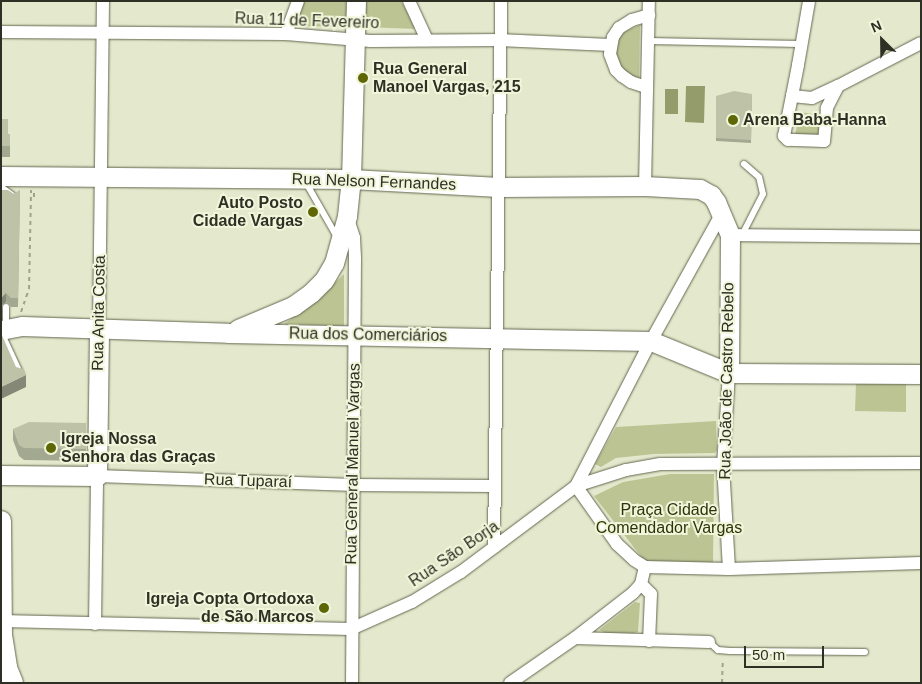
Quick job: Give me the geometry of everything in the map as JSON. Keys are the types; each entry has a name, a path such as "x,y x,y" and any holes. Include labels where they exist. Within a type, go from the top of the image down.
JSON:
{"main road":[{"path":"1,522 4,651 13,683"}],"street":[{"name":"Rua Anita Costa","path":"95,624 103,1"},
{"path":"286,34 298,1"},
{"path":"228,333 284,310 311,293 324,280 334,263 347,216 351,179 356,1"},
{"path":"409,1 427,40"},
{"path":"494,547 501,1"},
{"path":"645,186 646,87 650,41 649,1"},
{"path":"809,1 785,138 788,140 822,142 825,140 827,108 838,86"},
{"path":"646,87 631,82 616,70 610,54 610,45 616,32 625,23 649,15"},
{"name":"Rua 11 de Fevereiro","path":"1,32 286,34 356,40 501,40 610,45"},
{"path":"792,96 812,98 921,43"},
{"name":"Rua Nelson Fernandes","path":"1,176 351,179 499,187 645,186 706,191 712,195 730,227"},
{"name":"Rua General Manuel Vargas","path":"347,216 354,238 352,683"},
{"path":"730,227 921,237"},
{"name":"Rua São Borja","path":"2,621 351,629 412,602 461,572 576,486 651,341 730,227"},
{"name":"Rua João de Castro Rebelo","path":"729,569 723,465 729,373 730,227"},
{"name":"Rua dos Comerciários","path":"3,330 22,326 228,333 651,341 729,373"},
{"path":"729,373 921,374"},
{"path":"921,463 660,464 626,470 576,486 617,544 634,560 645,567 729,569 921,563"},
{"name":"Rua Tuparaí","path":"1,475 97,476 354,485 494,486"},
{"path":"510,683 575,638 641,584 645,567"},
{"path":"641,584 651,594 649,641"},
{"path":"575,638 709,642"}],"lane":[{"path":"650,41 800,44"},
{"path":"730,227 762,194 759,177 744,164"},
{"path":"303,179 340,243"},
{"path":"1,187 9,191 14,198"},
{"path":"6,307 3,330 21,376"},
{"path":"709,642 718,650 730,651 865,652"}],"path":[{"path":"20,314 29,289 31,186"},
{"path":"34,190 34,197"},
{"path":"722,683 723,657"}],"green space":[{"path":"302,1 347,1 347,27 294,26"},
{"path":"363,1 401,1 417,29 363,27"},
{"path":"640,25 639,82 624,75 614,56 618,38 623,32"},
{"path":"800,112 819,115 820,137 795,135"},
{"path":"344,274 344,326 284,324 317,300"},
{"path":"856,383 906,384 906,412 855,411"},
{"path":"716,421 717,450 715,453 654,454 616,458 601,467 595,464 616,427"},
{"name":"Praça Cidade Comendador Vargas","path":"670,474 714,474 713,564 646,563 594,496 623,482"},
{"path":"635,602 640,603 638,632 631,634 606,633 599,630"}],"shaded area":[{"path":"686,86 705,86 704,123 685,122"},
{"path":"665,89 678,89 678,114 665,114"}],"building":[{"name":"Arena Baba-Hanna","path":"734,91 752,94 751,140 716,138 716,96"},
{"path":"1,119 8,119 10,146 1,146"},
{"path":"1,190 8,190 14,194 20,190 18,298 11,298 6,293 1,298"},
{"path":"1,333 16,367 23,369 26,375 1,387"},
{"path":"29,422 86,423 86,449 24,448 19,445 13,429"}],"place":[{"name":"Rua General Manoel Vargas, 215","path":"363,78"},
{"name":"Arena Baba-Hanna","path":"733,120"},
{"name":"Auto Posto Cidade Vargas","path":"313,212"},
{"name":"Igreja Nossa Senhora das Graças","path":"51,448"},
{"name":"Igreja Copta Ortodoxa de São Marcos","path":"324,608"}]}
